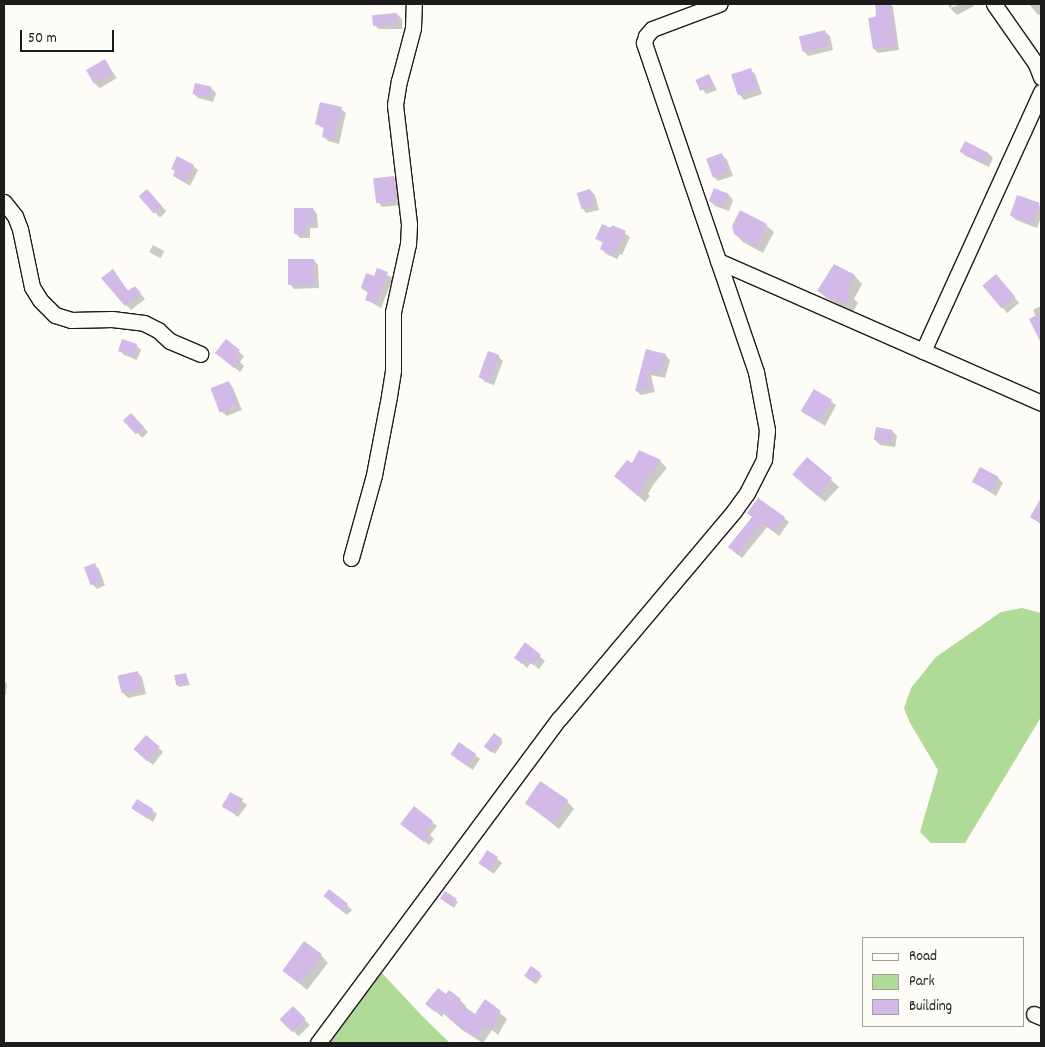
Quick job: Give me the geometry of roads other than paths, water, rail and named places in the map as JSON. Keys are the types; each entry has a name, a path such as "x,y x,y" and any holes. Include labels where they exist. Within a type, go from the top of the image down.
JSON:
{"street":[{"path":"351,558 374,475 390,396 393,370 393,312 408,244 409,224 395,105 399,81 413,28 414,4"},
{"path":"318,1043 554,725 727,519 753,481 766,452 766,420 753,363 644,43 646,36 655,27 719,4"},
{"path":"994,4 1036,64 1041,76"},
{"path":"923,351 1041,92"},
{"path":"4,202 20,229 32,287 40,300 55,315 71,320 101,319 140,322 153,327 176,344 200,354"},
{"path":"718,261 1041,403"}]}
